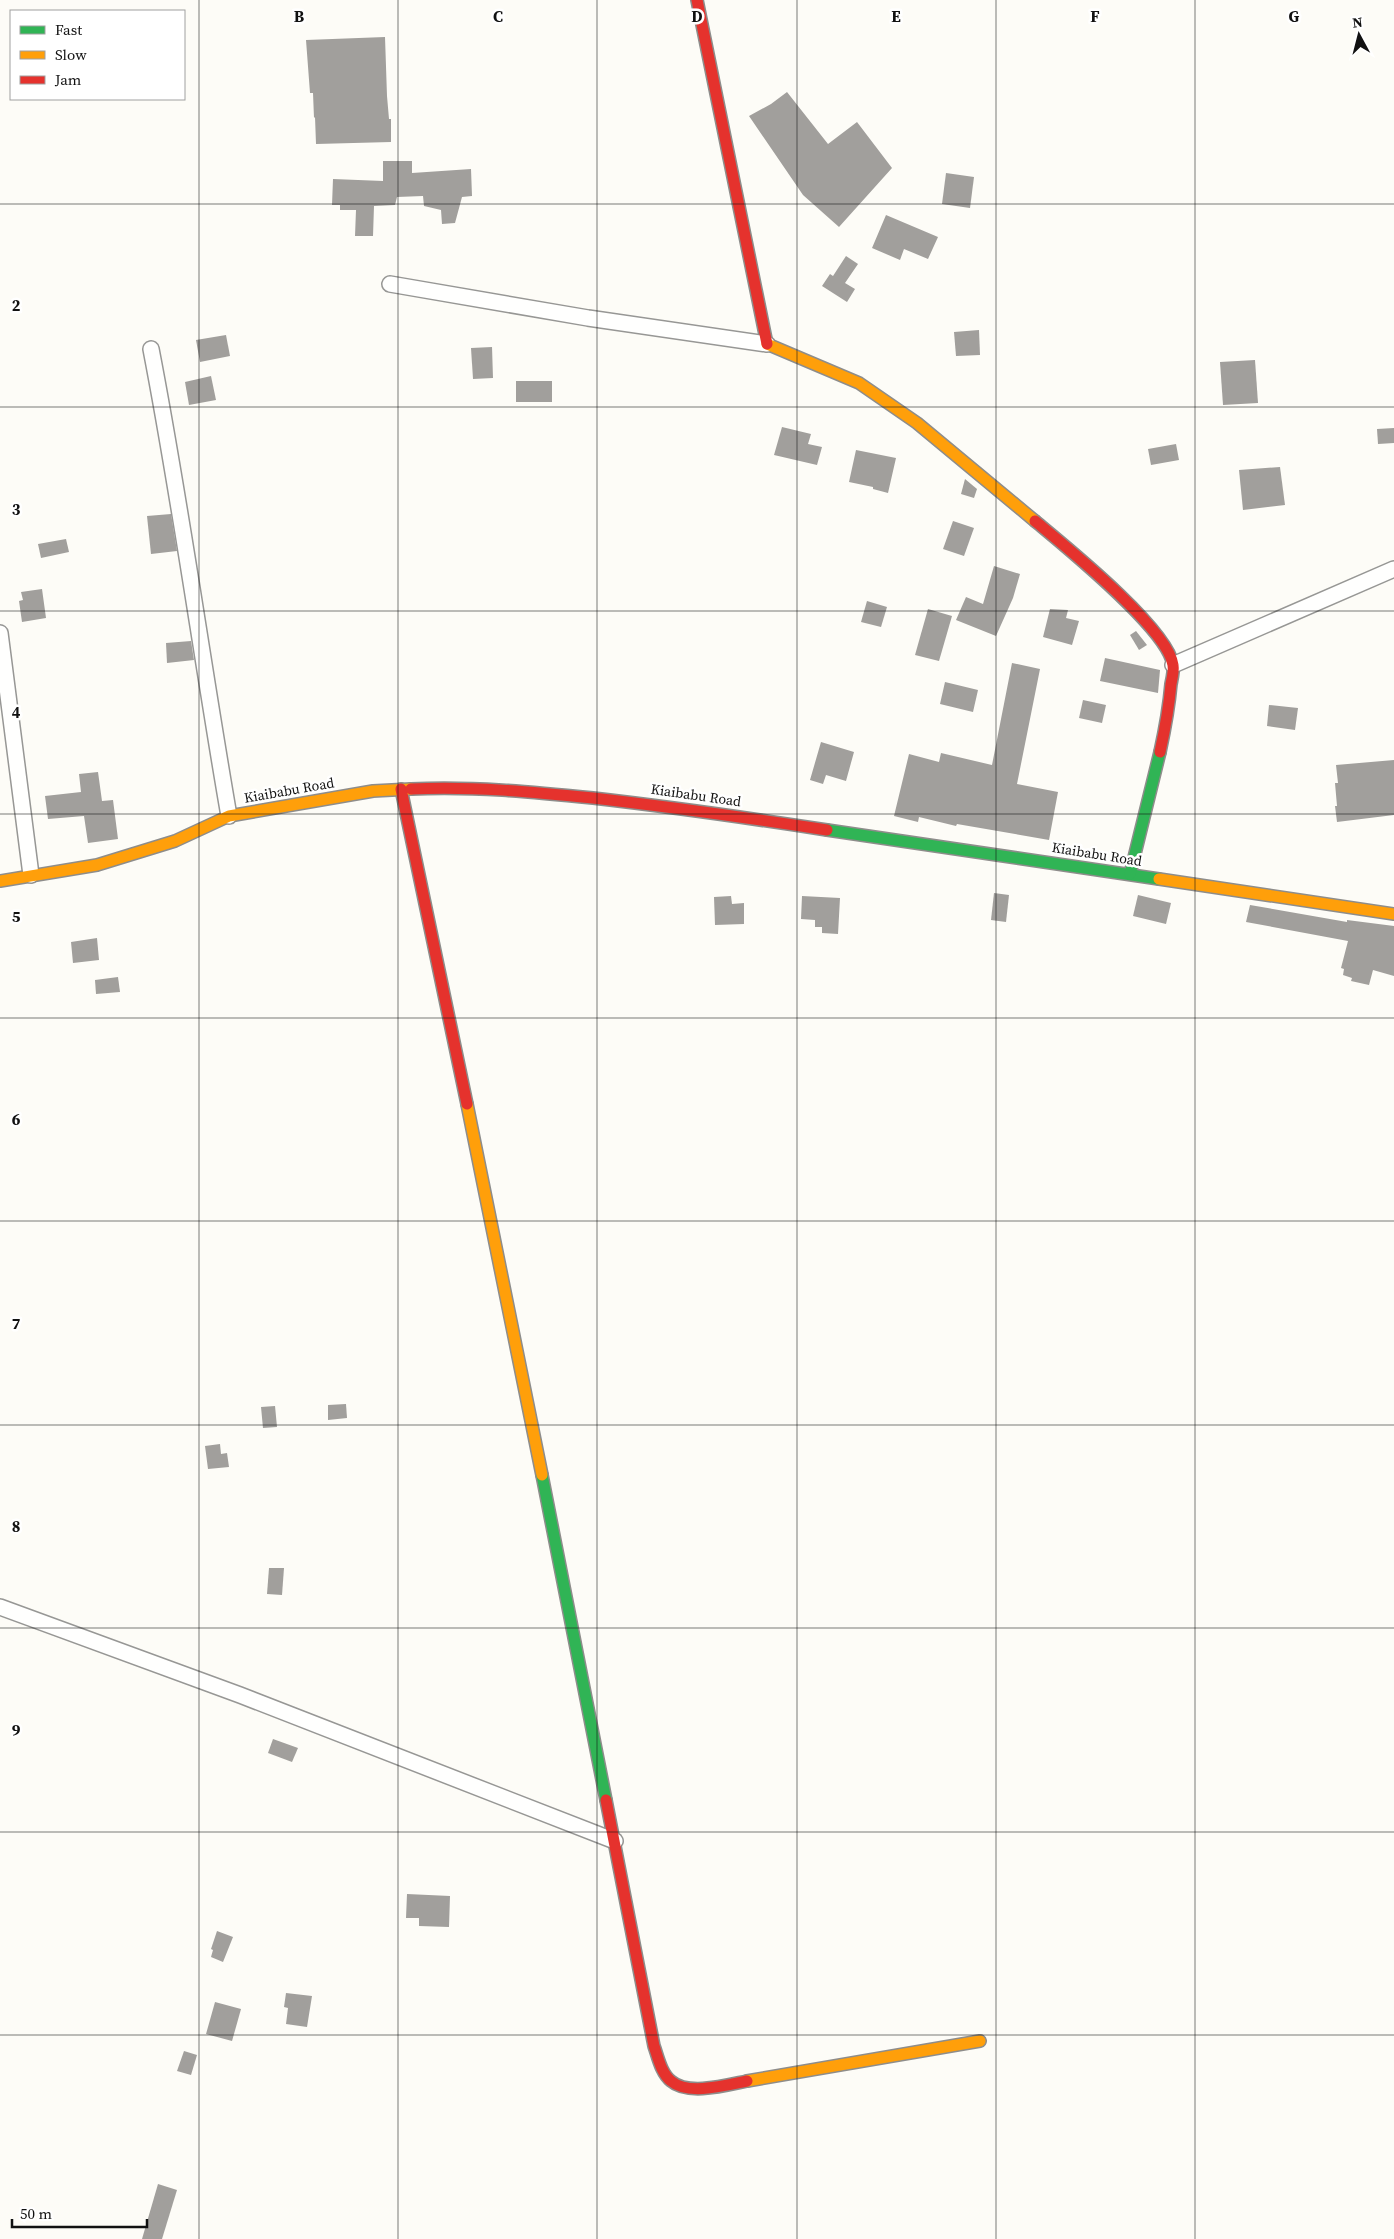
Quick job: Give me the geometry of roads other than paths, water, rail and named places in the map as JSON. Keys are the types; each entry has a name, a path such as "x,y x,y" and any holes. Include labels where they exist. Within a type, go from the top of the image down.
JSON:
{"street":[{"path":"698,0 767,344"},
{"path":"390,284 588,318 767,344 859,383 917,423 1082,560 1108,584 1152,630 1163,644 1173,665 1169,708 1130,874"},
{"path":"151,349 174,466 208,699 229,816"},
{"path":"1173,665 1394,569"},
{"path":"0,633 32,875"},
{"path":"401,789 616,1841 654,2046 664,2076 683,2089 710,2088 980,2042"},
{"name":"Kiaibabu Road","path":"0,881 97,865 175,841 229,816 314,799 401,789 487,789 638,803 1394,914"},
{"path":"0,1608 240,1695 616,1841"}]}
